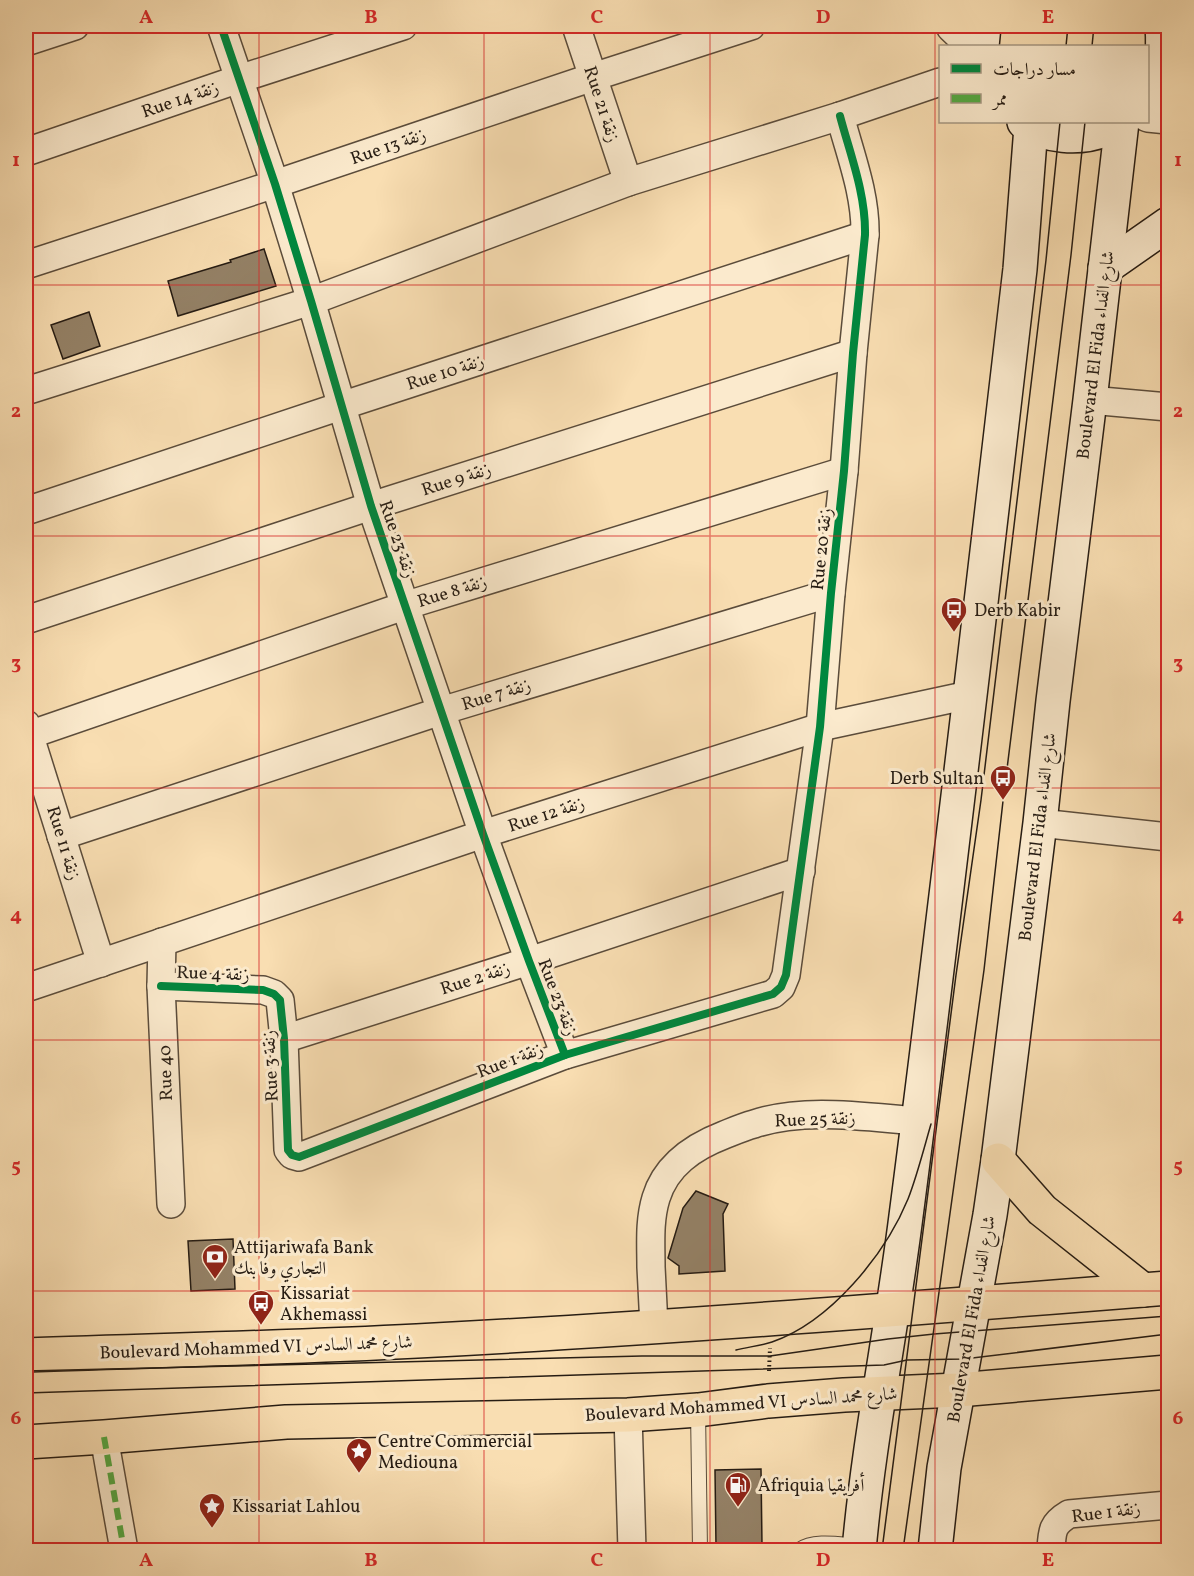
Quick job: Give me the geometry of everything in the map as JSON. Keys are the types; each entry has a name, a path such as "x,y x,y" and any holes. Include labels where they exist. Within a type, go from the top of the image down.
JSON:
{"main road":[{"path":"953,26 973,45"},
{"path":"982,45 984,26"},
{"path":"1149,94 1160,72 1164,47 1162,26"},
{"path":"1149,115 1168,117"},
{"path":"859,1548 869,1461 893,1311 918,1121 1020,269 1028,124 1044,132 1058,135 1084,135 1104,131 1120,123"},
{"name":"Boulevard El Fida شارع الفداء","path":"935,1551 944,1468 998,1160 1122,123"},
{"path":"1105,268 1168,224"},
{"path":"998,1160 1042,1209 1156,1289"},
{"name":"Boulevard Mohammed VI شارع محمد السادس","path":"26,1354 416,1341 893,1311 1156,1289"},
{"name":"Boulevard Mohammed VI شارع محمد السادس","path":"26,1442 286,1422 628,1415 880,1392 958,1390 1168,1372"}],"street":[{"path":"26,42 75,26"},
{"name":"Rue 23 زنقة","path":"221,26 275,184 371,506 404,606 483,834 565,1055"},
{"name":"Rue 14 زنقة","path":"26,152 403,26"},
{"name":"Rue 21 زنقة","path":"576,26 628,182"},
{"name":"Rue 13 زنقة","path":"26,265 751,26"},
{"path":"26,391 311,301 628,182 840,116 939,82"},
{"name":"Rue 20 زنقة","path":"781,987 786,975 820,727 865,235 866,218 862,198 840,116"},
{"name":"Rue 10 زنقة","path":"26,511 865,235"},
{"name":"Rue 9 زنقة","path":"26,620 371,506 853,353"},
{"path":"1090,400 1168,407"},
{"name":"Rue 8 زنقة","path":"27,729 404,606 844,471"},
{"name":"Rue 7 زنقة","path":"62,836 441,711 831,593"},
{"name":"Rue 12 زنقة","path":"26,988 483,834 820,727 969,695"},
{"name":"Rue 11 زنقة","path":"27,729 101,963"},
{"path":"1040,823 1168,837"},
{"name":"Rue 2 زنقة","path":"285,1039 801,871"},
{"name":"Rue 40","path":"162,942 171,1204"},
{"name":"Rue 4 زنقة","path":"162,986 263,990"},
{"name":"Rue 1 زنقة","path":"288,1150 292,1155 299,1157 565,1055 773,994 781,987"},
{"name":"Rue 3 زنقة","path":"263,990 274,994 280,1000 285,1039 288,1150"},
{"name":"Rue 25 زنقة","path":"654,1326 650,1233 652,1215 660,1185 682,1158 697,1147 755,1123 783,1118 841,1115 918,1121"},
{"path":"628,1415 632,1551"},
{"path":"104,1437 124,1551"},
{"name":"Rue 1 زنقة","path":"1052,1542 1058,1520 1069,1514 1168,1505"}],"lane":[{"path":"698,1410 700,1551"},
{"path":"800,1551 804,1547 818,1544 859,1548"}],"path":[{"path":"768,1401 771,1319"}],"building":[{"path":"264,249 276,286 178,316 168,281 231,262 230,260"},
{"path":"89,312 100,346 63,359 51,325"},
{"path":"696,1191 728,1204 723,1214 725,1271 679,1274 679,1266 668,1258 683,1208"},
{"path":"233,1239 235,1289 191,1291 188,1241"},
{"name":"Afriquia أفريقيا","path":"761,1469 762,1545 716,1546 715,1470"}],"tram line":[{"path":"1066,45 1068,26"},
{"path":"1092,45 1094,26"},
{"path":"882,1550 956,975 981,800 1046,260 1060,123"},
{"path":"903,1550 984,970 1071,255 1085,123"},
{"path":"736,1350 763,1345 794,1332 834,1303 853,1284 870,1264 898,1220 908,1199 931,1124"},
{"path":"26,1371 642,1356 770,1356 934,1334 1168,1316"},
{"path":"26,1393 884,1365 907,1360 964,1359 1168,1334"}],"marked path":[{"path":"104,1437 124,1550"}],"cycle path":[{"path":"221,26 275,184 371,506 483,834 565,1055"},
{"path":"161,986 263,990 274,994 280,1000 284,1039 288,1150 292,1155 299,1157 565,1055 773,994 781,987 786,975 820,727 865,235 860,189 840,116"}],"place":[{"name":"Derb Kabir","path":"954,633"},
{"name":"Derb Sultan","path":"1003,801"},
{"name":"Attijariwafa Bank التجاري وفا بنك","path":"215,1280"},
{"name":"Kissariat Akhemassi","path":"261,1326"},
{"name":"Centre Commercial Mediouna","path":"359,1474"},
{"name":"Afriquia أفريقيا","path":"738,1508"},
{"name":"Kissariat Lahlou","path":"212,1529"}]}
